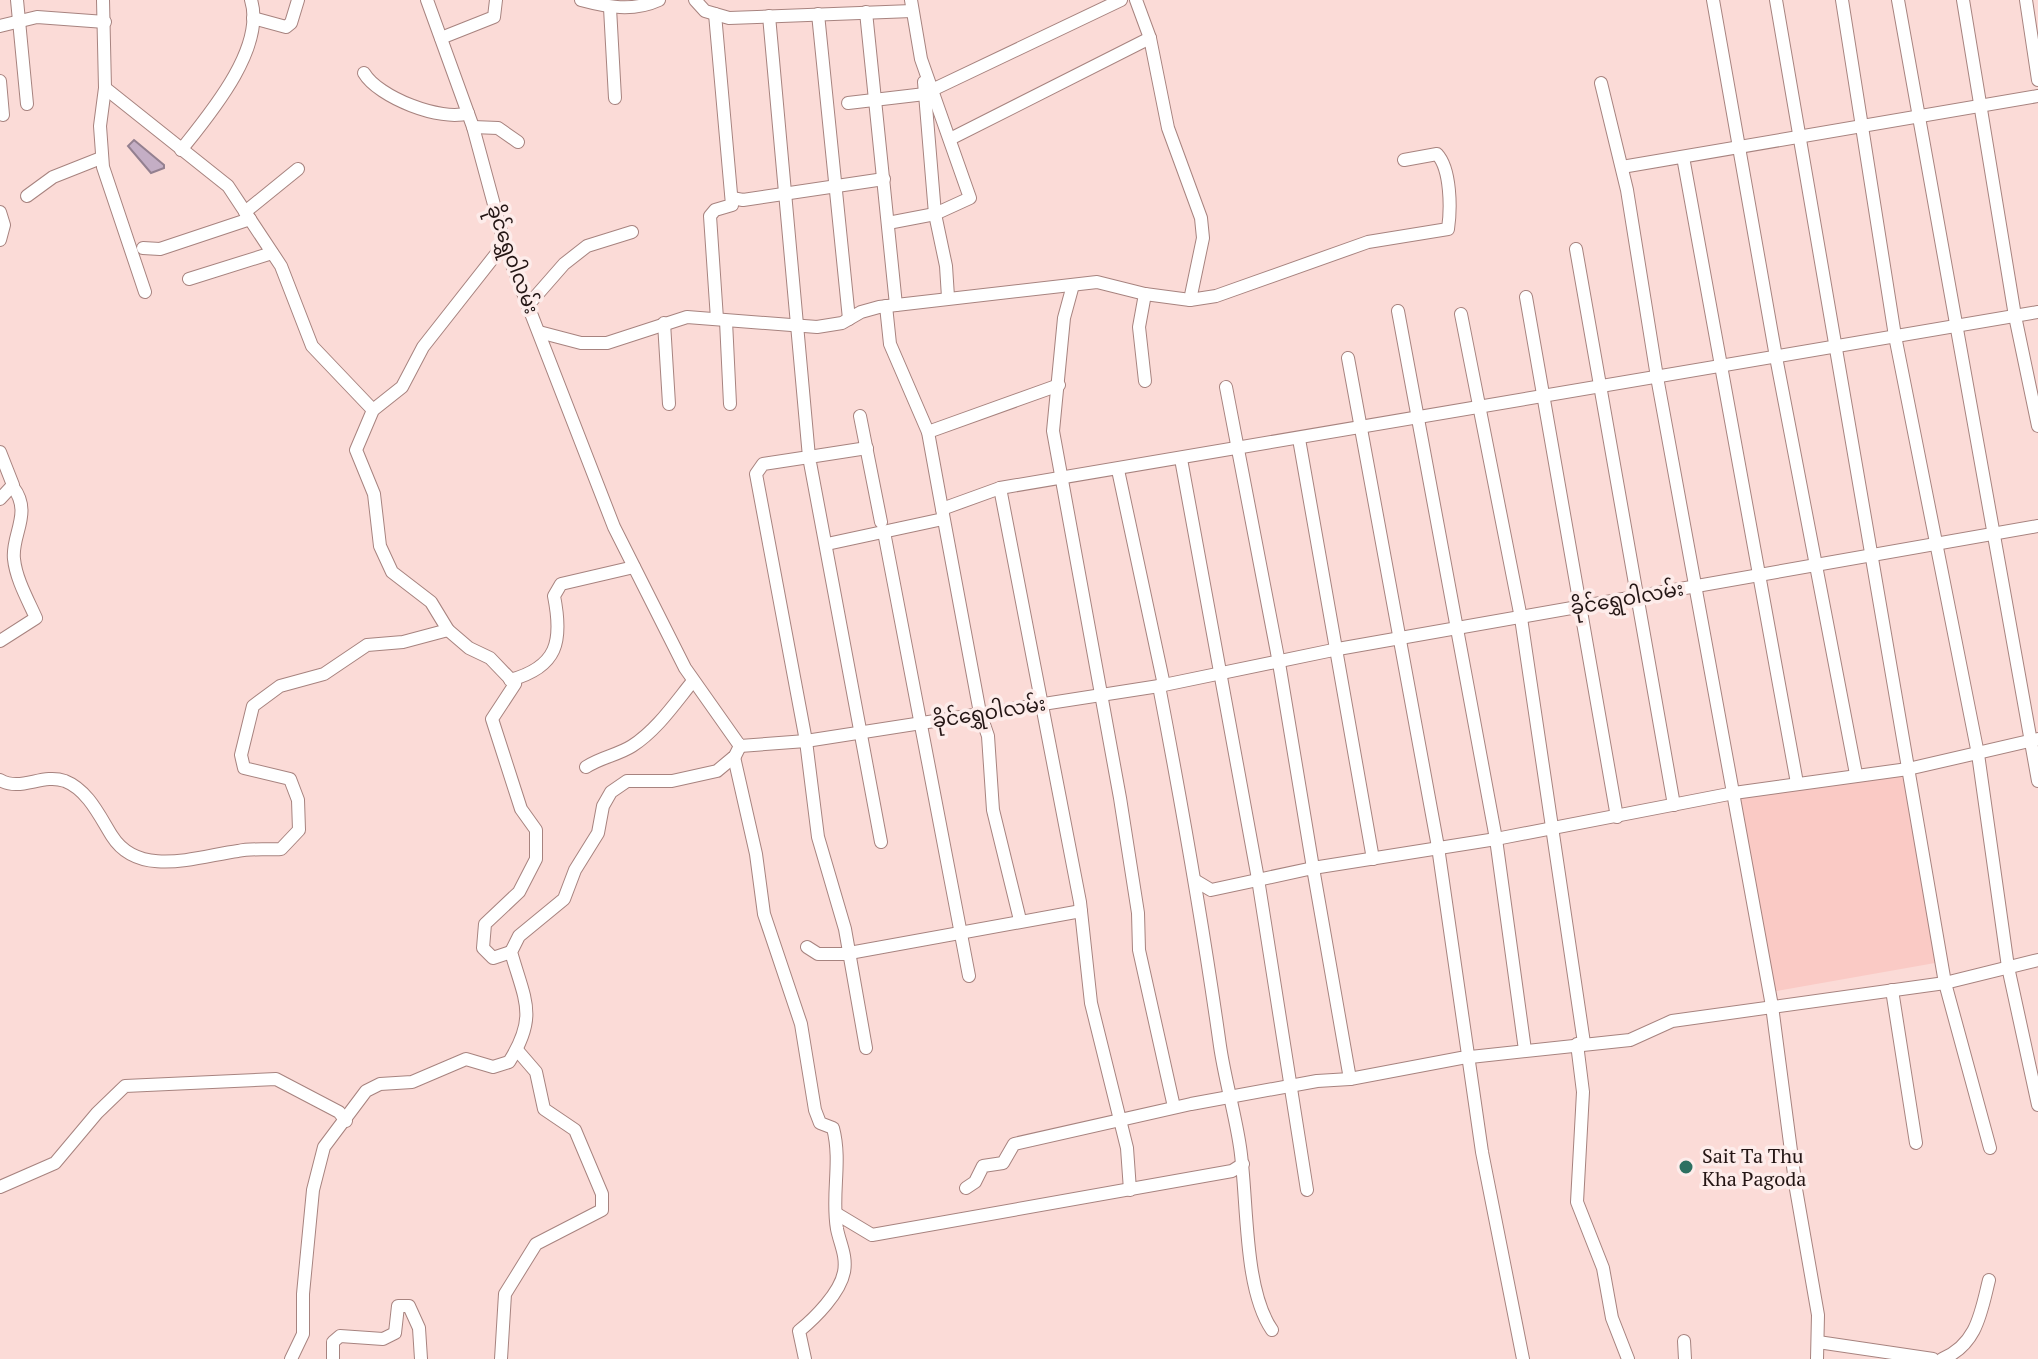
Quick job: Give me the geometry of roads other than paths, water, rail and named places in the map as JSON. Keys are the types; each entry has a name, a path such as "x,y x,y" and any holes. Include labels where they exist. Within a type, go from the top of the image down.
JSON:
{"street":[{"path":"17,0 27,104"},
{"path":"103,0 105,88 100,126 101,158 117,218 145,292"},
{"path":"181,150 230,85 253,18 251,0"},
{"path":"253,18 286,27 291,23 298,0"},
{"name":"ခိုင်ရွှေဝါလမ်း","path":"427,0 473,127 504,244 614,527 693,681 737,752 1162,686 1338,649 2038,526"},
{"path":"441,38 494,17 496,0"},
{"path":"581,0 610,8 647,6 659,0"},
{"path":"695,0 705,11 729,18 866,12 912,5 929,92 950,139 970,198 935,214 888,223"},
{"path":"848,103 929,92 1121,0"},
{"path":"1136,0 1150,38 1168,128 1201,218 1203,238 1190,300"},
{"path":"1713,0 1776,357 1856,774"},
{"path":"1776,0 1945,983 1990,1148"},
{"path":"1842,0 1895,336 1978,754 2008,967 2038,1105"},
{"path":"1898,0 1954,326 2034,739 2038,781"},
{"path":"1963,0 2015,316 2038,426"},
{"path":"2026,0 2038,80"},
{"path":"610,8 615,98"},
{"path":"866,12 888,223 890,344 928,432 980,713 988,736 993,810 1020,920"},
{"path":"715,14 732,205 715,210 710,216 730,404"},
{"path":"818,14 849,319"},
{"path":"0,26 21,19 56,16 105,22"},
{"path":"769,16 809,457 864,732 881,842"},
{"path":"950,139 1150,38"},
{"path":"364,73 372,84 430,113 458,116 468,113"},
{"path":"0,81 3,115"},
{"path":"1601,83 1622,167 1657,377 1772,1006 1796,1189 1818,1315 1817,1359"},
{"path":"105,88 228,186 281,266 312,346 373,410"},
{"path":"929,92 935,214 946,266 948,297"},
{"path":"1622,167 2038,96"},
{"path":"473,127 498,128 518,142"},
{"path":"539,332 581,343 607,343 687,317 817,327 849,319 861,312 891,306 1097,282 1145,294 1190,300 1216,296 1368,242 1448,229 1449,202 1442,159 1437,154 1404,160"},
{"path":"1683,157 1797,783"},
{"path":"27,196 53,177 101,158"},
{"path":"143,248 160,249 247,216 298,169"},
{"path":"732,198 786,194 884,179"},
{"path":"0,212 4,225 0,240"},
{"path":"529,304 564,264 587,246 632,232"},
{"path":"504,244 423,347 402,387 373,410 356,450 374,494 380,546 392,572 431,602 448,630 469,648 490,658 515,684 492,719 521,809 536,830 536,859 519,892 485,924 483,948 505,954"},
{"path":"1576,249 1674,805"},
{"path":"189,279 272,253"},
{"path":"1073,285 1064,318 1053,431 1138,913 1139,950 1174,1107"},
{"path":"1145,294 1139,327 1145,381"},
{"path":"1526,297 1617,817"},
{"path":"1398,311 1496,839 1525,1050"},
{"path":"827,544 882,527 942,514 1000,488 2038,312"},
{"path":"1461,314 1521,618 1553,828 1580,1043 1583,1092 1577,1202 1603,1268 1612,1318 1628,1359"},
{"path":"664,323 669,404"},
{"path":"1348,358 1438,847 1482,1152 1523,1359"},
{"path":"928,432 1059,385"},
{"path":"1226,387 1279,663 1350,1079"},
{"path":"860,416 969,976"},
{"path":"1299,439 1373,859"},
{"path":"866,1048 848,953 818,837 806,741 756,474 763,464 867,448"},
{"path":"0,452 21,506 13,557 36,618 0,641"},
{"path":"1181,459 1258,879 1288,1088 1307,1190"},
{"path":"1118,470 1162,686 1196,881 1220,1049 1243,1164 1253,1287 1272,1330"},
{"path":"0,499 13,487"},
{"path":"1000,488 1044,704 1081,911 1091,1003 1127,1148 1130,1190"},
{"path":"510,680 533,674 554,651 560,627 554,596 561,584 634,567"},
{"path":"0,780 15,786 44,778 67,782 97,807 114,839 127,853 176,864 237,851 281,849 299,830 298,800 290,779 244,768 241,755 253,706 280,686 324,674 367,645 403,642 448,630"},
{"path":"586,767 601,757 631,747 670,710 693,681"},
{"path":"1196,881 1211,890 1313,868 1496,839 1734,793 1908,769 2034,739"},
{"path":"505,954 519,936 564,899 575,870 598,833 603,806 611,792 627,781 672,781 717,771 737,752"},
{"path":"737,752 764,914 801,1024 815,1110 820,1123 833,1128 839,1151 837,1214 844,1252 844,1274 816,1317 799,1331 805,1359"},
{"path":"807,947 818,954 848,953 1081,911"},
{"path":"291,1359 303,1334 303,1294 313,1190 324,1147 366,1091 380,1084 412,1082 466,1059 493,1067 509,1062 517,1050 529,1015 505,954"},
{"path":"966,1188 975,1182 982,1166 1003,1163 1014,1144 1174,1107 1468,1057 1630,1040 1672,1021 1945,983 2038,960"},
{"path":"1892,990 1916,1143"},
{"path":"501,1359 505,1294 536,1244 602,1210 602,1194 575,1130 544,1109 536,1072 517,1050"},
{"path":"0,1187 55,1163 97,1113 125,1086 276,1079 339,1112 346,1121"},
{"path":"837,1214 872,1235 1232,1171 1243,1164"},
{"path":"1942,1359 1954,1354 1977,1330 1989,1280"},
{"path":"333,1359 333,1342 340,1336 383,1339 395,1333 398,1306 409,1306 419,1328 421,1359"},
{"path":"1684,1341 1685,1359"},
{"path":"1818,1342 1933,1359"}],"place":[{"name":"Sait Ta Thu Kha Pagoda","path":"1686,1167"}]}
